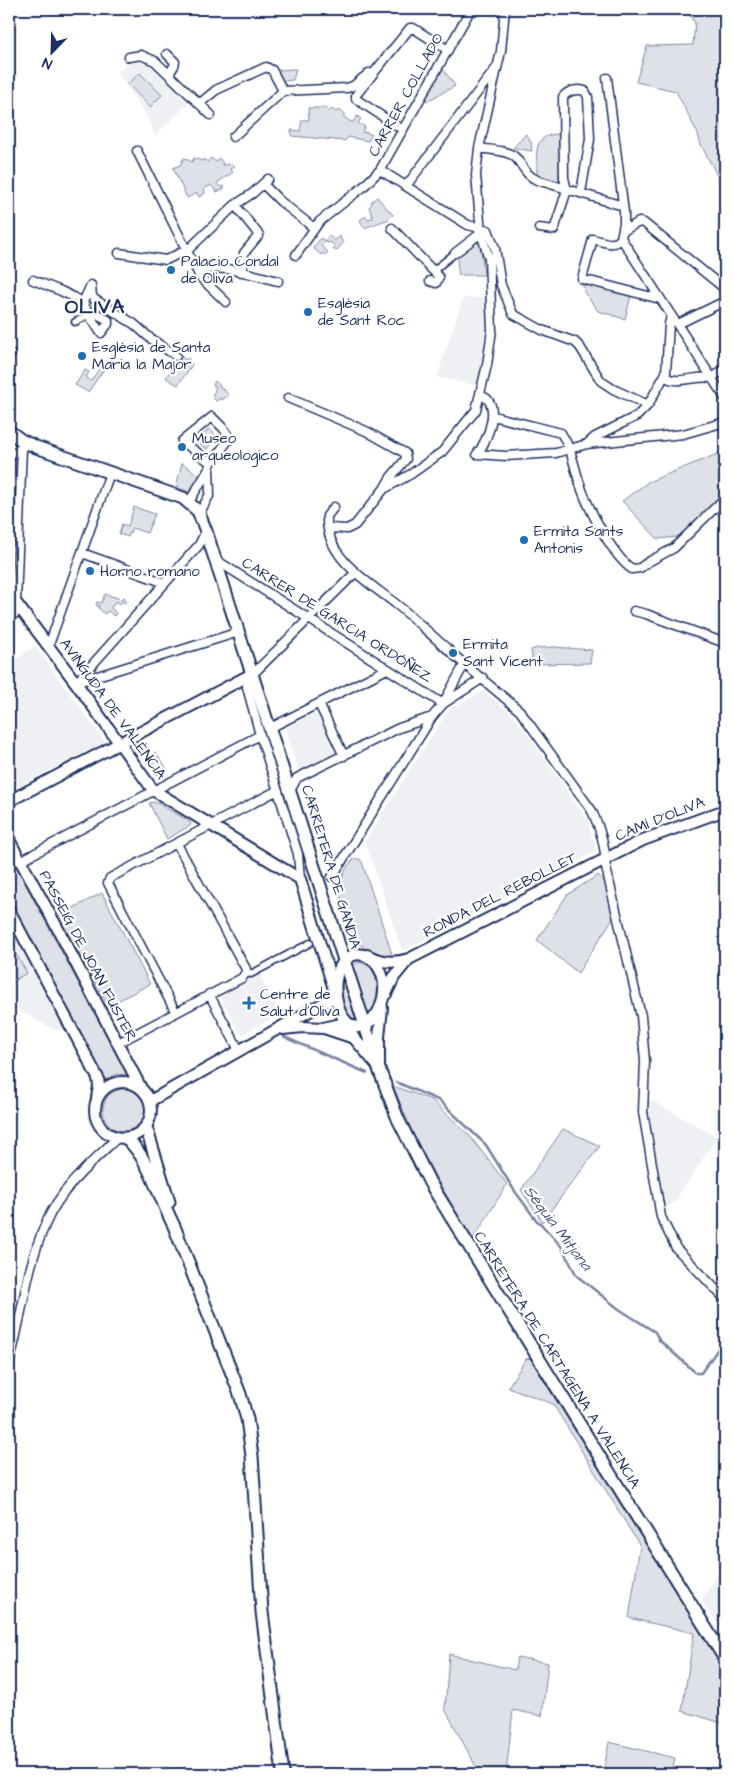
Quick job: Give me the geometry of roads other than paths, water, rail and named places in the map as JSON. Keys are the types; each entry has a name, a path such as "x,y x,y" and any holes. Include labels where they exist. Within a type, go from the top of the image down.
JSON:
{"main road":[{"path":"9,431 24,445 176,496 191,497"},
{"name":"CARRETERA DE GANDIA","path":"191,497 216,560 239,632 248,677 270,728 291,789 379,1069"},
{"name":"CARRETERA DE CARTAGENA A VALENCIA","path":"379,1069 398,1119 430,1183 725,1659"},
{"path":"146,1127 172,1208 174,1226"},
{"path":"122,1138 139,1151 174,1226 240,1394 247,1419 252,1456 262,1612 283,1774"}],"street":[{"name":"CARRER COLLADO","path":"296,256 314,228 327,214 353,195 380,170 471,9"},
{"path":"384,489 411,474 442,452 474,414 480,395 492,330 489,259 481,231 475,184 480,148 502,46 505,9"},
{"path":"403,130 355,97 410,28 413,28 448,50"},
{"path":"129,57 136,54 146,56 155,61 211,115"},
{"path":"167,54 175,62 169,74"},
{"path":"406,186 498,66"},
{"path":"199,104 216,90 266,68 272,70 282,90"},
{"path":"233,137 282,90 346,88 353,86 376,70"},
{"path":"608,78 624,217 622,235 660,299 725,398"},
{"path":"539,228 554,230 567,190 564,178 563,97 577,90 585,91 588,97 590,139 582,187"},
{"path":"480,148 511,155 533,178 623,206"},
{"path":"137,151 198,273 206,284 226,302"},
{"path":"380,170 468,225 481,231"},
{"path":"119,253 164,260 193,246 235,205 266,182 280,201 314,228"},
{"path":"235,205 259,236 244,253 242,272"},
{"path":"660,299 582,279 593,239 614,244 639,222 644,223 725,288"},
{"path":"392,228 433,271 438,279 434,283 430,281"},
{"path":"433,271 481,231 488,230 494,244 501,286 512,312 519,318 577,343 598,377 608,386 648,405"},
{"path":"198,273 212,268 242,272 278,281"},
{"path":"33,280 82,302 89,315 75,322"},
{"path":"82,302 91,283 94,299 134,324 176,356"},
{"path":"678,324 725,301"},
{"path":"587,444 595,437 637,416 648,405 665,377 668,368 668,335 672,316"},
{"path":"668,335 683,332"},
{"path":"665,377 674,381 704,376 712,378 725,369"},
{"path":"480,395 486,396 490,400 493,416 486,440 477,454 506,456 556,454 587,444 683,434 725,422"},
{"path":"288,398 366,431 406,453 406,459 353,527 347,529 328,528"},
{"path":"493,416 560,432 574,459 581,487 604,535 632,569 640,568 674,548 725,498"},
{"path":"191,497 210,466 230,438 212,417 182,441 210,466 211,491 199,514"},
{"path":"9,458 24,445"},
{"path":"9,618 15,602 24,445"},
{"path":"49,646 110,473"},
{"path":"191,497 208,497"},
{"path":"334,507 327,516 328,528 338,552 355,573 395,603 509,700 530,722 592,811 599,829 606,858 606,868 641,1016 644,1061 643,1112 660,1217 676,1248 725,1300"},
{"path":"76,683 198,545 206,531"},
{"path":"82,553 165,582"},
{"name":"CARRER DE GARCIA ORDÓÑEZ","path":"216,560 444,704"},
{"path":"9,801 248,677 355,573"},
{"name":"AVINGUDA DE VALÈNCIA","path":"15,602 153,790 300,879"},
{"path":"634,611 725,642"},
{"path":"76,683 239,632"},
{"path":"95,662 96,670 102,675"},
{"path":"444,704 465,663"},
{"path":"270,728 387,669"},
{"name":"CARRETERA DE GANDIA","path":"248,677 247,687 260,735 298,854 300,879"},
{"path":"332,877 432,717 444,704 483,678"},
{"path":"318,704 344,756"},
{"path":"291,789 297,778 399,728 432,717"},
{"path":"20,862 260,735"},
{"path":"175,1011 108,880 278,790"},
{"name":"CAMÍ D’OLIVA","path":"606,858 643,840 725,810"},
{"name":"PASSEIG DE JOAN FUSTER","path":"9,840 140,1086"},
{"path":"118,1042 242,978 245,974 246,969 177,844"},
{"name":"RONDA DEL REBOLLET","path":"367,955 383,961 397,962 408,959 606,858"},
{"path":"300,879 339,1007 354,1038 363,1046 379,1069"},
{"path":"9,910 98,1078 99,1086 95,1115 98,1123 110,1135 122,1138"},
{"path":"245,974 250,974 310,943"},
{"path":"336,996 338,972 344,960 354,954 367,955 376,964 383,977 384,990 379,1037 379,1069"},
{"name":"RONDA DEL REBOLLET","path":"383,1000 394,977 408,959"},
{"path":"209,994 239,1050"},
{"path":"150,1101 336,996"},
{"path":"272,1032 290,1027 323,1028 346,1023 356,1027 365,1025 376,1016 383,1000"},
{"path":"323,1028 354,1038"},
{"path":"9,1364 33,1261 46,1222 72,1182 122,1138 141,1132 150,1119 152,1110 150,1101 148,1095 140,1086 124,1081 116,1082 102,1091 97,1098"}],"waterway":[{"name":"Séquia Mitjana","path":"284,1037 367,1073"},
{"name":"Séquia Mitjana","path":"396,1082 440,1101 486,1145 514,1190 537,1221 561,1246 577,1276 619,1309 655,1332 659,1340 696,1373 701,1373 725,1339"}],"place":[{"name":"Palacio Condal de Oliva","path":"171,270"},
{"name":"Esglèsia de Sant Roc","path":"308,312"},
{"name":"Església de Santa Maria la Major","path":"82,356"},
{"name":"Museo arqueologico","path":"182,447"},
{"name":"Ermita Sants Antonis","path":"524,540"},
{"name":"Horno romano","path":"90,571"},
{"name":"Ermita Sant Vicent","path":"453,653"},
{"name":"Centre de Salut d'Oliva","path":"249,1003"}],"district":[{"name":"OLIVA","path":"95,307"}]}
